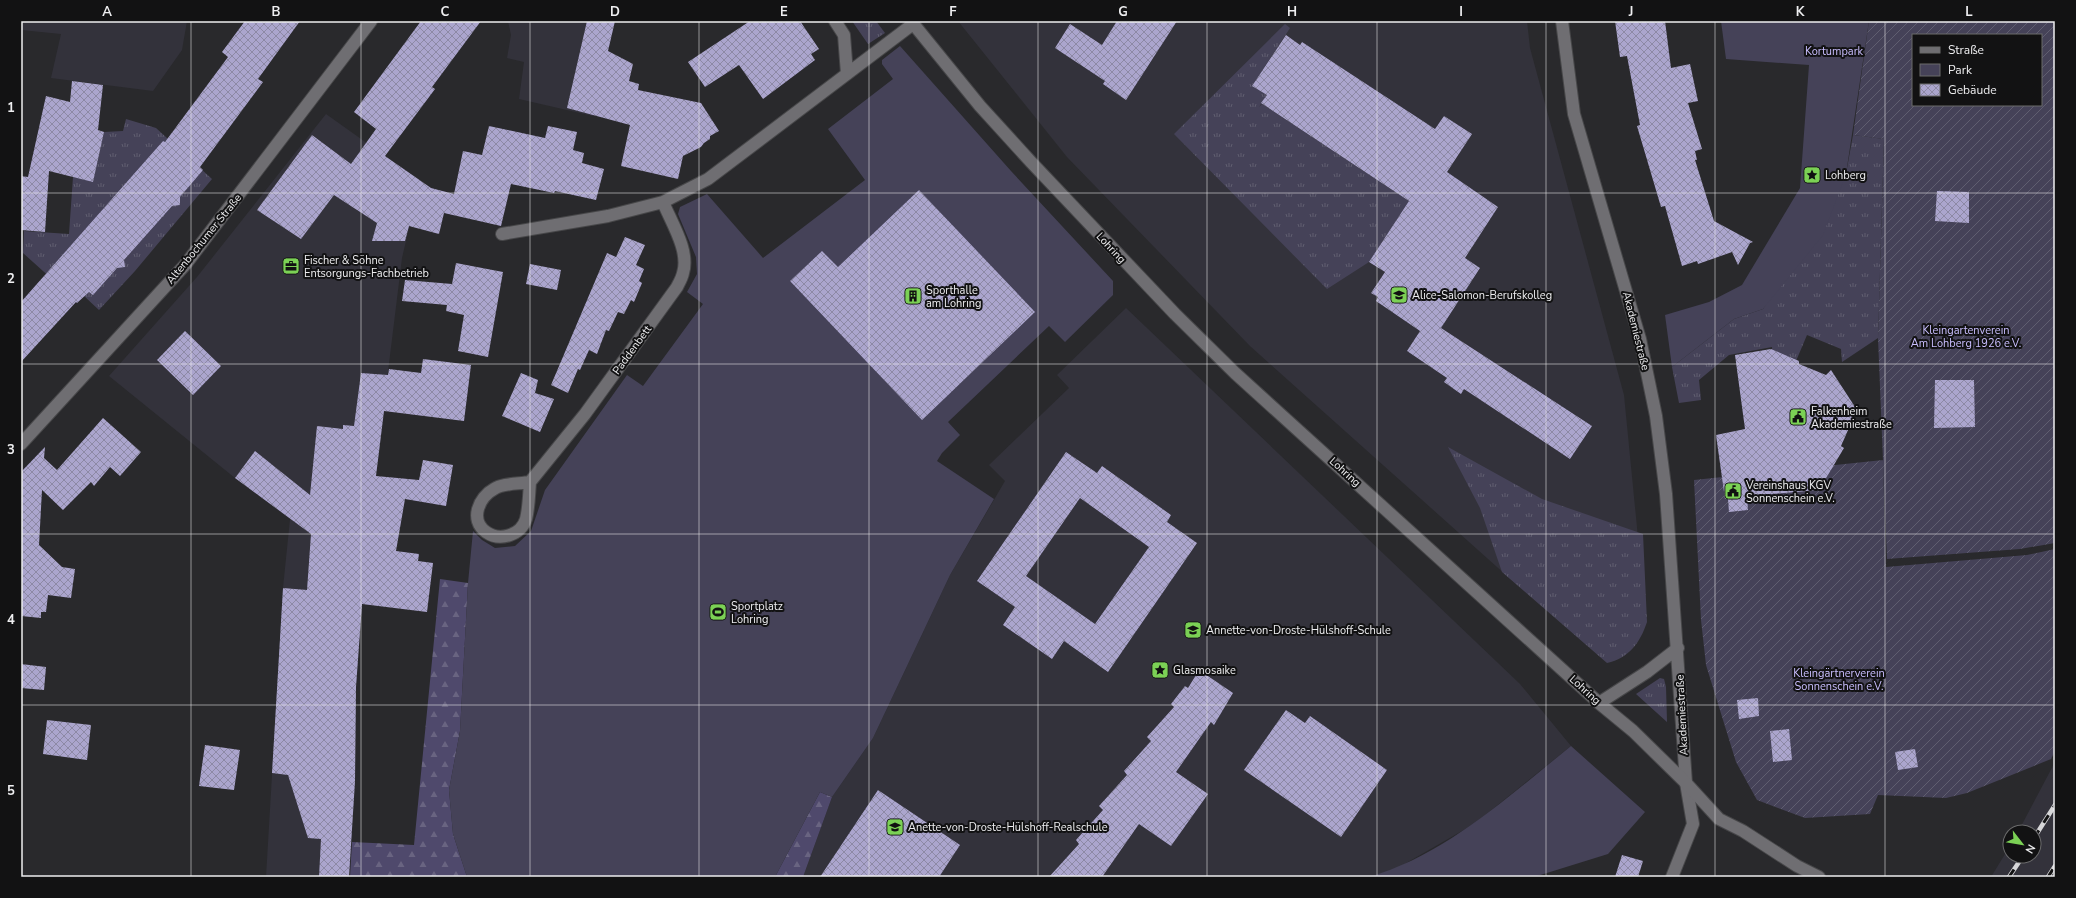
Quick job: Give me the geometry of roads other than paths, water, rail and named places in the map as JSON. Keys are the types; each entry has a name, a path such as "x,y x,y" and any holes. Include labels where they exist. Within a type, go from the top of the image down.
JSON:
{"street":[{"name":"Altenbochumer Straße","path":"21,444 185,265 371,21"},
{"path":"835,21 844,35 847,74"},
{"name":"Akademiestraße","path":"1562,21 1574,114 1640,339 1656,416 1666,494 1678,648 1686,783 1693,824 1672,877"},
{"path":"502,234 608,216 663,202 708,179 847,74 912,22"},
{"name":"Lohring","path":"912,22 980,106 1026,157 1175,314 1235,373 1599,703 1632,731 1686,783 1719,819 1743,831 1797,866 1819,877"},
{"name":"Paddenbett","path":"530,482 585,414 677,287 682,277 684,272 684,256 680,242 663,202"},
{"path":"530,482 526,520 521,528 515,534 506,536 494,535 485,531 477,516 477,507 483,497 494,488 530,482"},
{"path":"1599,703 1647,672 1678,648"}],"railway":[{"path":"2042,825 2055,805"},
{"path":"2009,877 2018,864"},
{"path":"2048,877 2055,866"}],"place":[{"name":"Lohberg","path":"1812,175"},
{"name":"Fischer & Söhne Entsorgungs-Fachbetrieb","path":"291,266"},
{"name":"Alice-Salomon-Berufskolleg","path":"1399,295"},
{"name":"Sporthalle am Lohring","path":"913,296"},
{"name":"Falkenheim Akademiestraße","path":"1798,417"},
{"name":"Vereinshaus KGV Sonnenschein e.V.","path":"1733,491"},
{"name":"Sportplatz Lohring","path":"718,612"},
{"name":"Annette-von-Droste-Hülshoff-Schule","path":"1193,630"},
{"name":"Glasmosaike","path":"1160,670"},
{"name":"Anette-von-Droste-Hülshoff-Realschule","path":"895,827"}],"park label":[{"name":"Kortumpark","path":"1834,51"},
{"name":"Kleingartenverein Am Lohberg 1926 e.V.","path":"1966,336"},
{"name":"Kleingärtnerverein Sonnenschein e.V.","path":"1839,679"}]}
